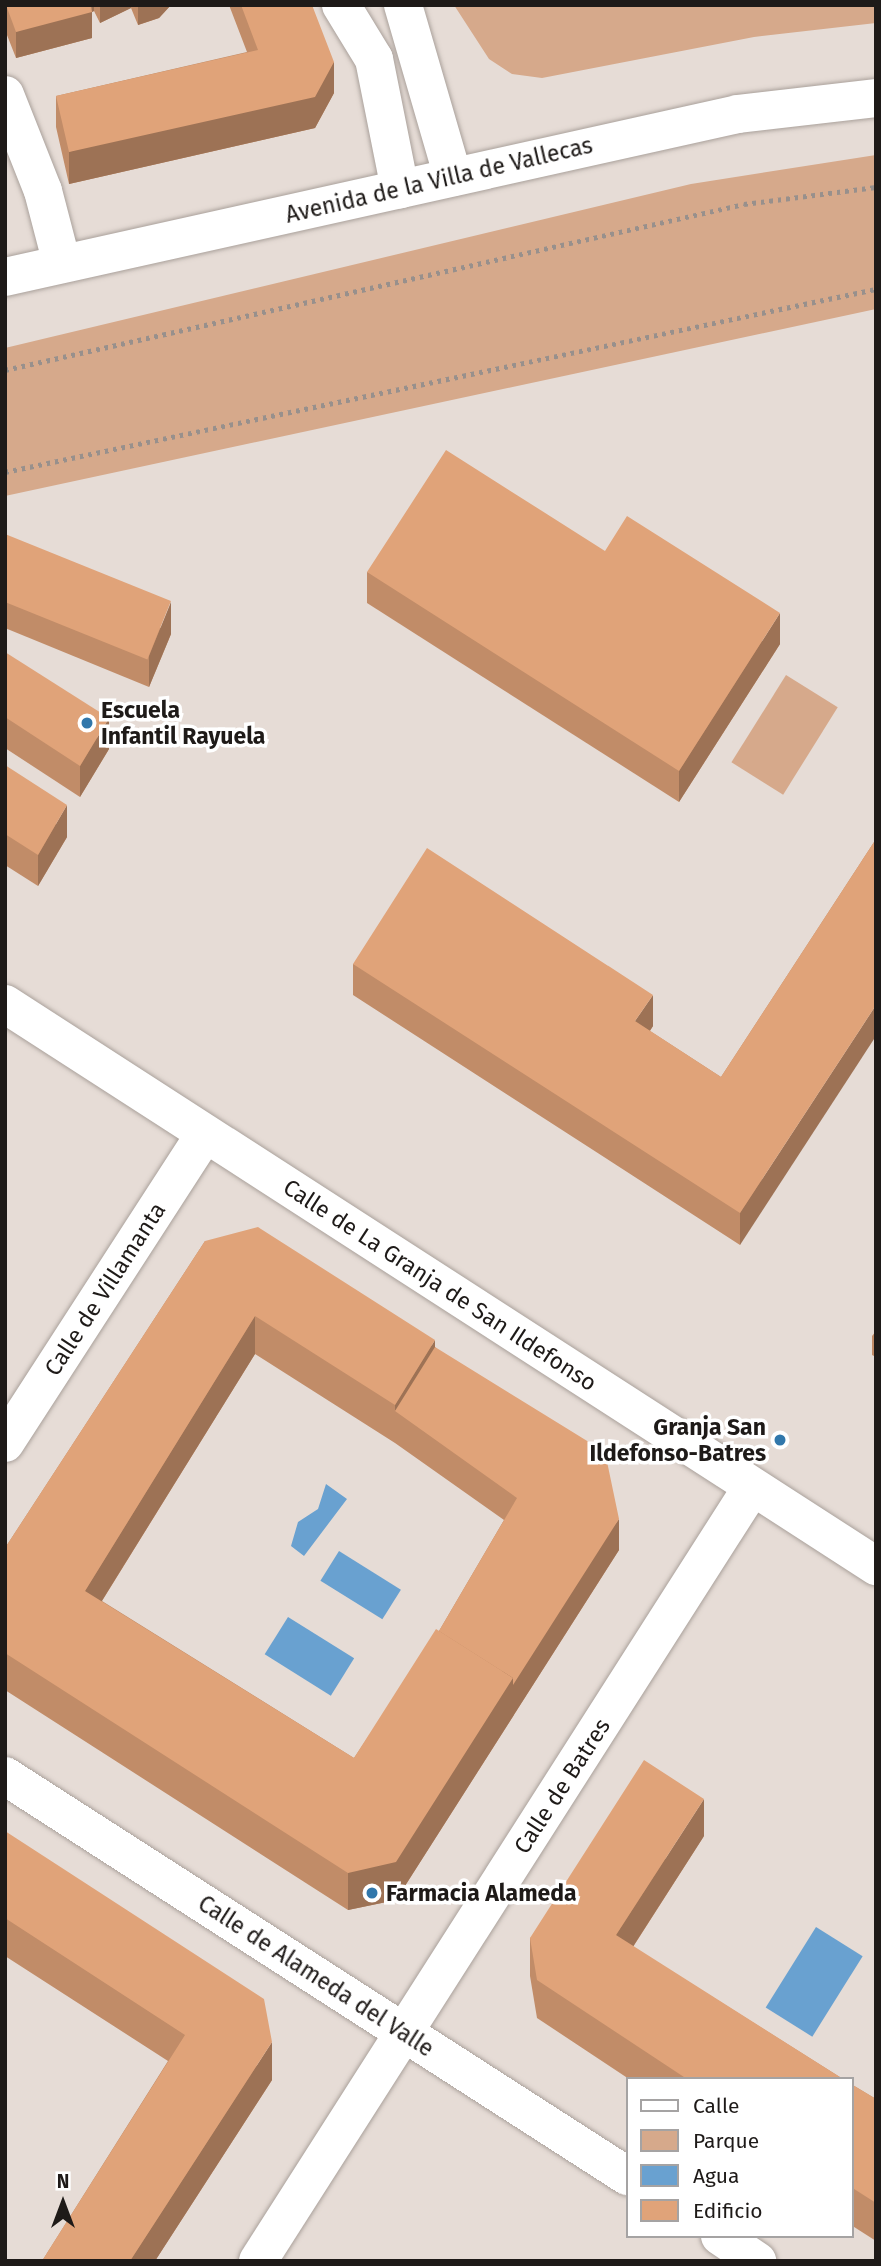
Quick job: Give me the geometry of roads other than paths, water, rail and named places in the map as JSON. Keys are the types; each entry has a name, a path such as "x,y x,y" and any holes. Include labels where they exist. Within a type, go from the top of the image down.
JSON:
{"street":[{"path":"341,5 374,58 400,189"},
{"path":"374,58 390,5"},
{"path":"403,5 453,177"},
{"path":"5,94 43,191 62,264"},
{"name":"Avenida de la Villa de Vallecas","path":"5,277 738,114 876,98"},
{"name":"Calle de La Granja de San Ildefonso","path":"5,1004 876,1566"},
{"name":"Calle de Villamanta","path":"5,1443 205,1134"},
{"name":"Calle de Batres","path":"258,2261 752,1487"},
{"name":"Calle de Alameda del Valle","path":"5,1776 626,2175"},
{"path":"723,2238 757,2261"}],"water":[{"path":"326,1484 347,1499 304,1556 291,1546 298,1522 318,1509"},
{"path":"339,1551 401,1590 382,1619 320,1581"},
{"path":"288,1617 354,1658 331,1696 265,1654"},
{"path":"816,1927 863,1956 812,2037 766,2008"}],"place":[{"name":"Escuela Infantil Rayuela","path":"87,723"},
{"name":"Granja San Ildefonso-Batres","path":"780,1440"},
{"name":"Farmacia Alameda","path":"372,1893"}]}
